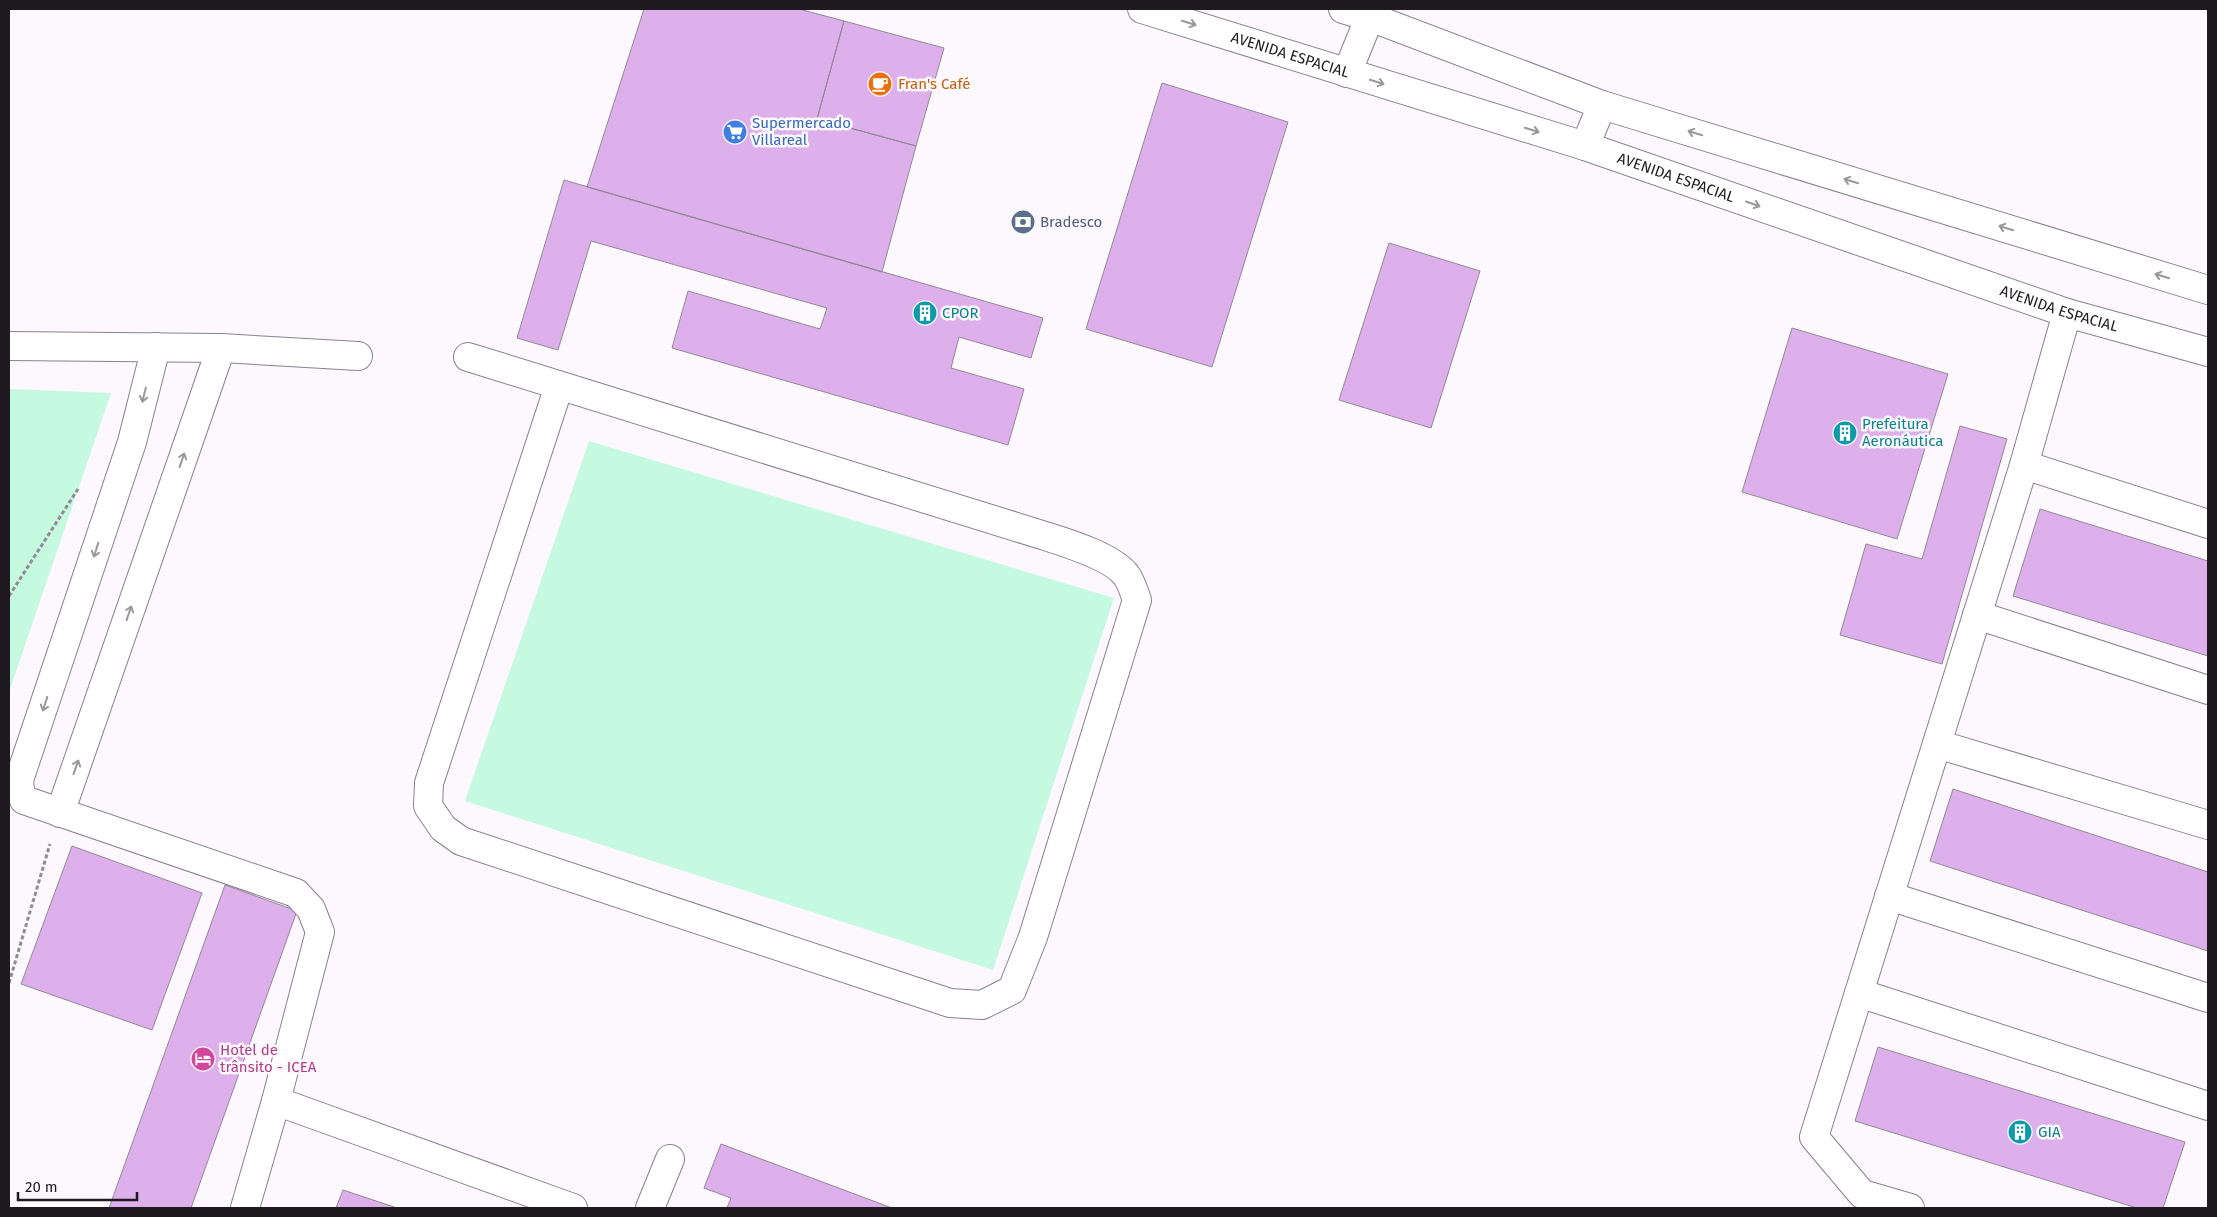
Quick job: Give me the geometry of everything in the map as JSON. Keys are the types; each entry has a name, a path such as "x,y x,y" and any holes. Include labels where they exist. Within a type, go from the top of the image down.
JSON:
{"lane":[{"name":"AVENIDA ESPACIAL","path":"1142,9 1585,146 2067,313 2208,352"},
{"path":"1343,9 1372,13 1602,104 2208,290"},
{"path":"1347,73 1372,13"},
{"path":"1585,146 1602,104"},
{"path":"1910,1208 1862,1194 1814,1137 1978,615 2024,465 2067,313"},
{"path":"9,346 221,348 358,356"},
{"path":"156,348 132,442 19,780 20,791 24,800 296,894 311,910 320,932 276,1101 245,1208"},
{"path":"60,813 221,348"},
{"path":"468,357 1042,535 1085,550 1111,562 1126,574 1137,600 1033,937 1012,990 982,1005 950,1004 461,841 444,828 428,806 429,783 559,386"},
{"path":"2024,465 2208,524"},
{"path":"1978,615 2208,690"},
{"path":"1937,744 2208,825"},
{"path":"1889,896 2208,998"},
{"path":"1859,993 2208,1106"},
{"path":"276,1101 573,1208"},
{"path":"650,1208 670,1159"}],"path":[{"path":"9,596 75,492 82,485"},
{"path":"9,982 60,813"}],"green space":[{"path":"9,389 111,393 9,692"},
{"path":"589,441 1114,598 993,970 465,801"}],"building":[{"name":"Supermercado Villareal","path":"644,9 799,9 844,21 817,119 916,146 882,272 587,187"},
{"name":"Fran's Café","path":"844,21 944,48 916,146 817,119"},
{"path":"1162,83 1288,122 1212,367 1086,329"},
{"name":"CPOR","path":"564,180 1043,318 1031,358 959,337 951,368 1024,389 1008,445 672,348 688,291 820,329 827,308 591,241 558,350 517,338"},
{"path":"1389,243 1480,271 1431,428 1339,400"},
{"name":"Prefeitura Aeronáutica","path":"1792,328 1948,374 1897,539 1742,492"},
{"name":"Prefeitura Aeronáutica","path":"1960,426 2007,439 1942,664 1840,635 1866,544 1922,559"},
{"path":"2040,509 2208,561 2208,656 2013,596"},
{"path":"1953,789 2208,872 2208,951 1930,861"},
{"path":"72,846 202,893 152,1030 21,984"},
{"name":"Hotel de trânsito - ICEA","path":"225,885 297,911 191,1208 109,1208"},
{"name":"GIA","path":"1878,1047 2185,1142 2163,1208 2137,1208 1855,1121"},
{"path":"721,1144 892,1208 727,1208 731,1198 704,1188"},
{"path":"343,1190 397,1208 336,1208"}],"place":[{"name":"Fran's Café","path":"880,84"},
{"name":"Supermercado Villareal","path":"735,132"},
{"name":"Bradesco","path":"1023,222"},
{"name":"CPOR","path":"925,313"},
{"name":"Prefeitura Aeronáutica","path":"1845,433"},
{"name":"Hotel de trânsito - ICEA","path":"203,1059"},
{"name":"GIA","path":"2020,1132"}]}
